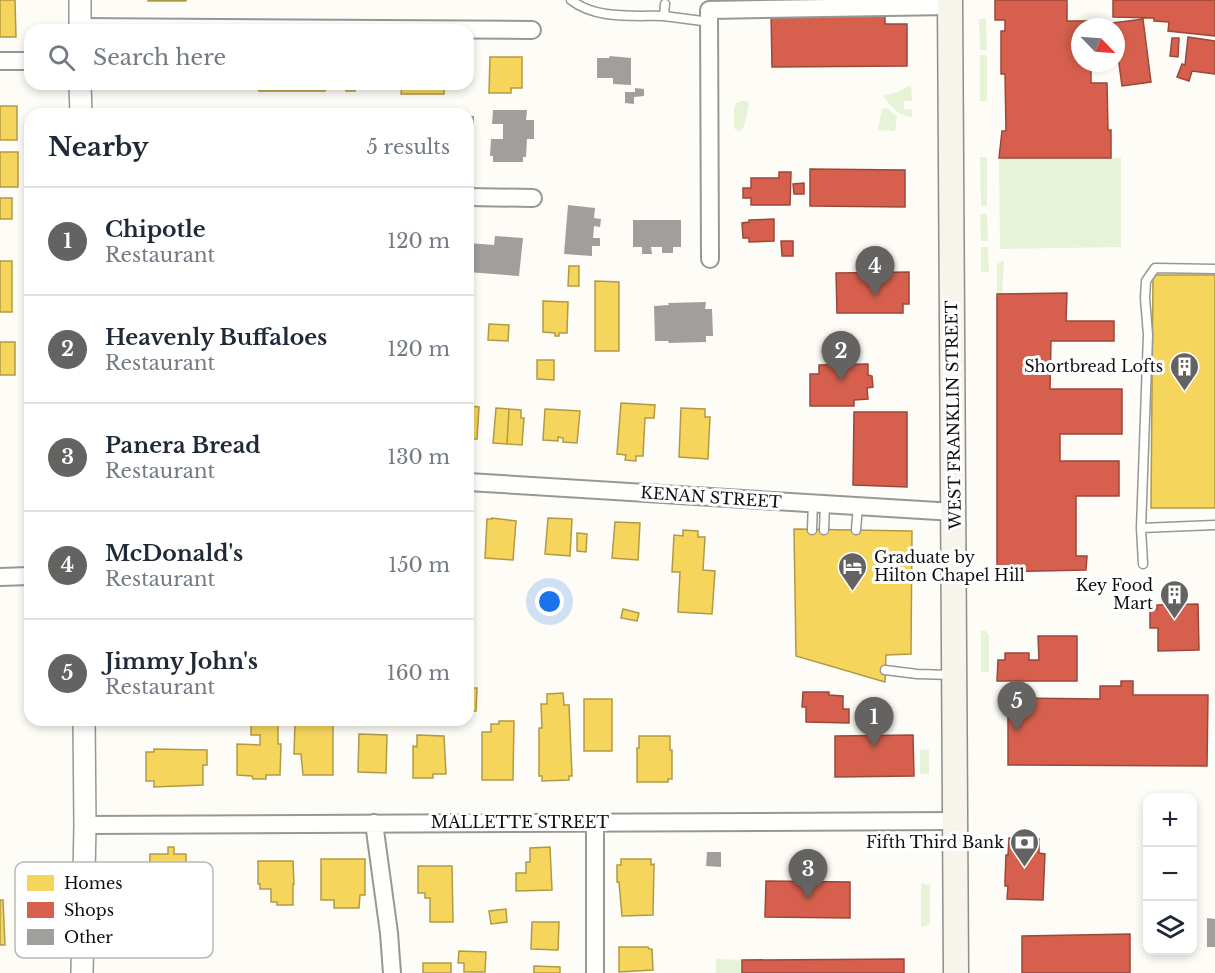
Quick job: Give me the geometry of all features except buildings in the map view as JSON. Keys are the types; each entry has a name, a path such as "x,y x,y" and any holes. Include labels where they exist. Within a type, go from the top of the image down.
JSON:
{"main road":[{"name":"WEST FRANKLIN STREET","path":"950,3 956,973"}],"street":[{"path":"80,0 80,24"},
{"path":"710,260 709,16 950,3"},
{"path":"474,30 532,30"},
{"path":"0,61 24,61"},
{"path":"80,90 81,108"},
{"path":"474,197 533,198"},
{"name":"KENAN STREET","path":"474,482 954,512"},
{"path":"0,577 24,576"},
{"path":"84,726 84,862"},
{"name":"MALLETTE STREET","path":"85,825 955,821"},
{"path":"595,822 595,973"},
{"path":"375,823 392,973"},
{"path":"82,958 82,973"}],"lane":[{"path":"571,0 607,15 709,16"},
{"path":"664,16 665,4"},
{"path":"1143,564 1141,528 1148,335 1144,298 1146,281 1155,268 1215,269"},
{"path":"812,530 819,503"},
{"path":"819,503 824,530"},
{"path":"856,530 858,506"},
{"path":"1141,528 1215,525"},
{"path":"885,670 955,675"}],"green space":[{"path":"979,19 986,19 987,50 980,50"},
{"path":"980,55 987,55 987,101 980,101"},
{"path":"911,85 912,101 904,101 904,109 912,110 912,117 899,113 883,96"},
{"path":"747,101 749,104 744,127 739,132 734,128 734,110 736,103"},
{"path":"886,108 897,116 895,131 878,130 882,109"},
{"path":"980,157 987,157 987,206 981,206"},
{"path":"999,158 1121,158 1121,247 1000,249"},
{"path":"980,214 987,214 988,241 981,241"},
{"path":"981,247 988,247 989,272 981,272"},
{"path":"1004,260 1002,294 997,294 997,264"},
{"path":"981,631 986,631 989,635 989,672 981,672"},
{"path":"929,749 929,774 920,774 920,750"},
{"path":"921,883 930,885 930,923 926,926 921,926"},
{"path":"716,959 742,960 742,973 716,973"}],"place":[{"name":"McDonald's","path":"875,296"},
{"name":"Heavenly Buffaloes","path":"841,381"},
{"name":"Shortbread Lofts","path":"1184,392"},
{"name":"Graduate by Hilton Chapel Hill","path":"853,592"},
{"name":"Key Food Mart","path":"1174,620"},
{"name":"Jimmy John's","path":"1017,731"},
{"name":"Chipotle","path":"874,747"},
{"name":"Fifth Third Bank","path":"1025,868"},
{"name":"Panera Bread","path":"808,899"}]}
